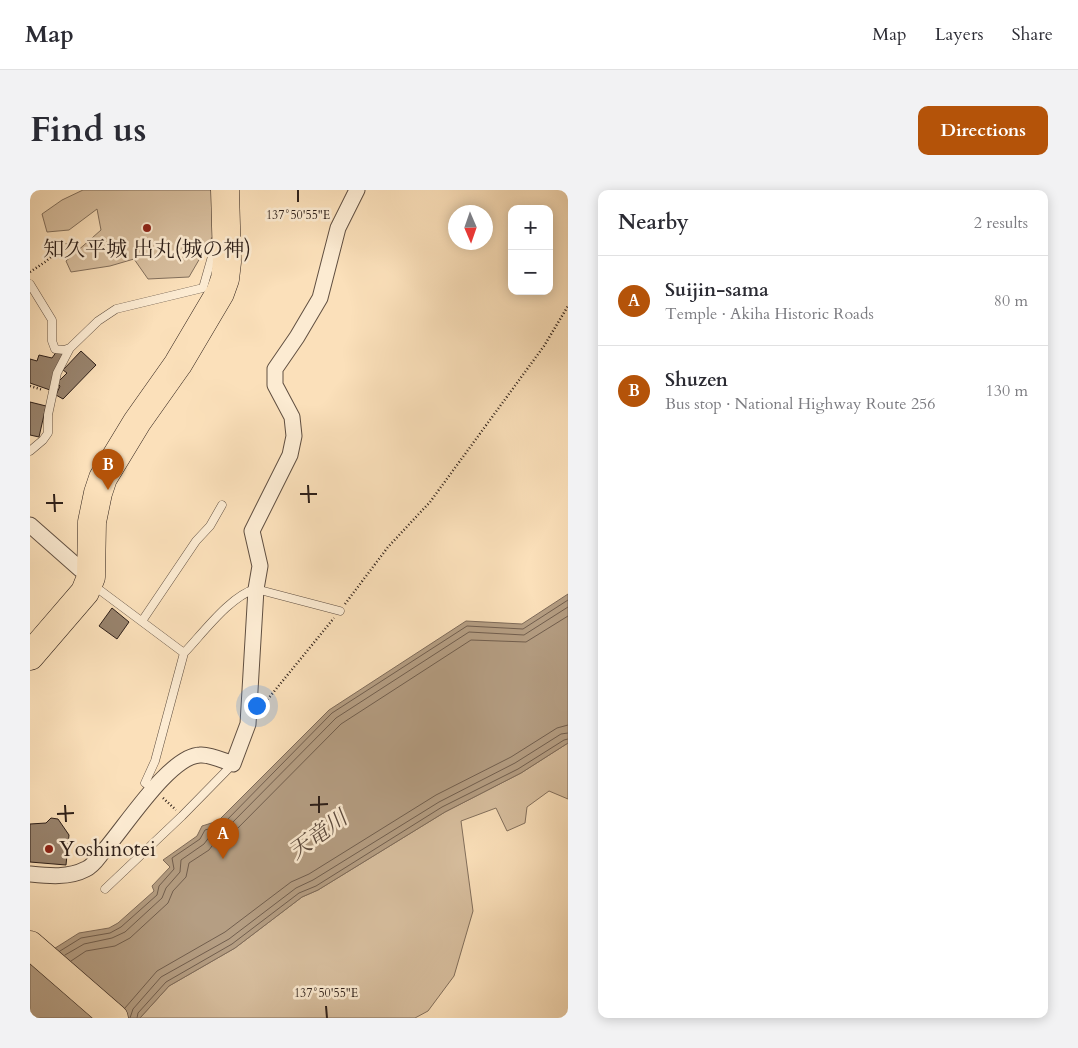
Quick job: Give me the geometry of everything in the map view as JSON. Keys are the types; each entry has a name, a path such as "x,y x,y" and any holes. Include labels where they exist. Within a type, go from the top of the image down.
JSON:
{"highway":[{"path":"30,656 82,597 90,577 92,522 103,478 137,422 178,364 220,293 225,279 227,233 225,190"},
{"path":"30,945 114,1018"}],"street":[{"path":"30,874 58,876 73,874 88,868 172,768 186,758 201,754 233,764 248,724 256,589 260,566 252,530 290,455 294,436 292,417 275,385 275,369 297,338 320,298 338,228 357,190"},
{"path":"30,525 90,577"}],"lane":[{"path":"30,451 48,433 48,415 52,394 58,373 70,348 98,321 116,309 204,288 213,253 227,233"},
{"path":"30,284 52,320 52,341 55,349 64,350 70,348"},
{"path":"142,622 196,541 210,526 222,505"},
{"path":"90,577 142,622 184,653"},
{"path":"154,789 145,783 155,761 184,653 236,599 247,591 256,589 340,611"},
{"path":"105,889 182,816 233,764"}],"path":[{"path":"30,272 66,244"},
{"path":"248,724 340,611 388,547 430,502 544,346 568,306"},
{"path":"30,386 52,394"},
{"path":"154,789 182,816"}],"shaded area":[{"path":"83,190 212,190 214,234 189,277 148,279 134,259 110,266 71,272 66,261 101,230 97,209 69,230 47,232 42,214 62,200"},
{"path":"568,743 568,799 549,791 527,807 525,823 507,831 496,808 461,821 473,911 454,976 428,1011 415,1018 140,1018 169,986 235,948 302,897 318,890 445,812 521,773"}],"water":[{"name":"天竜川","path":"568,594 568,743 521,773 445,812 318,890 302,897 235,948 169,986 140,1018 30,1018 30,964 79,933 109,928 118,923 154,891 152,886 170,867 163,860 197,836 202,826 218,821 329,710 466,621 522,624"}],"building":[{"path":"57,351 65,355 50,390 30,383 30,359 37,361 39,355 52,358"},
{"path":"81,351 96,365 63,399 56,395 60,386 57,383 67,373 63,370"},
{"path":"30,402 46,406 39,437 30,435"},
{"path":"112,608 129,622 117,639 99,626"},
{"name":"Yoshinotei","path":"51,818 58,819 69,835 66,865 30,862 30,824 46,823"}],"place":[{"name":"知久平城 出丸(城の神)","path":"147,228"},
{"name":"Shuzen","path":"108,490"},
{"name":"Yoshinotei","path":"49,849"},
{"name":"Suijin-sama","path":"223,859"}]}
